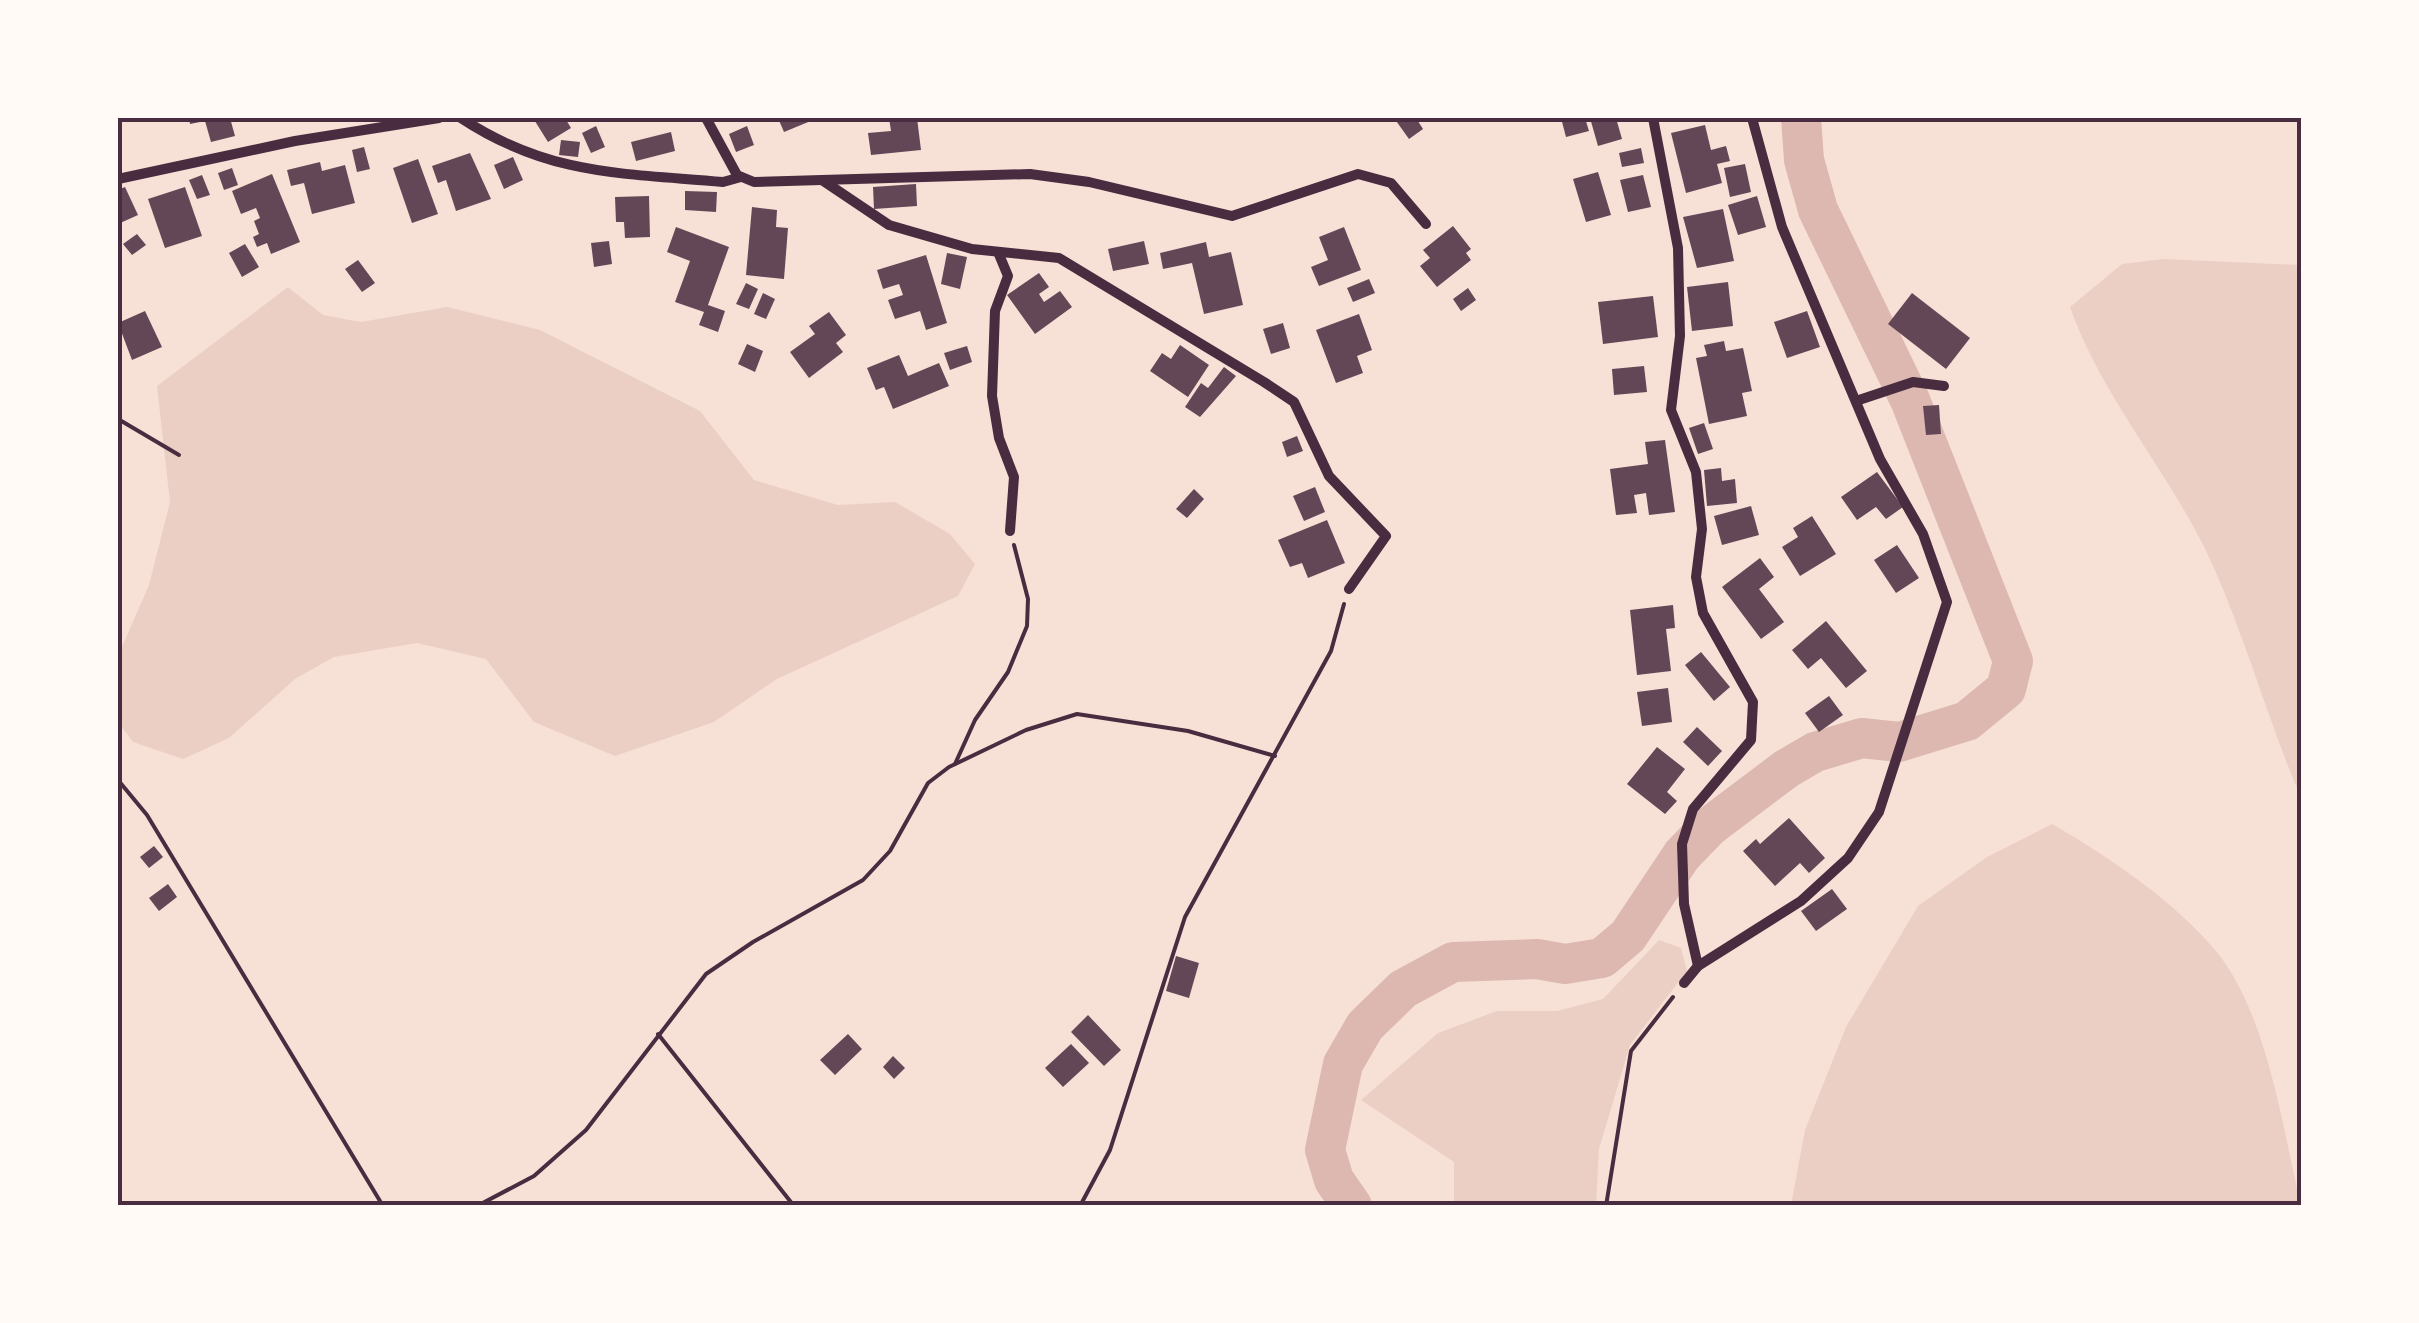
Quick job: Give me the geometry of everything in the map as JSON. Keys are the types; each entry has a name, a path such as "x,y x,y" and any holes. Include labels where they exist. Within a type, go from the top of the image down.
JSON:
{"street":[{"path":"118,180 295,142 439,118"},
{"path":"461,118 503,146 569,168 724,182 742,177"},
{"path":"706,118 729,162 742,177 754,182 1030,174 1089,182 1232,216 1358,174 1391,182 1426,224"},
{"path":"1653,118 1678,248 1680,336 1671,410 1696,472 1702,529 1696,577 1703,613 1753,702 1752,740 1693,809 1682,844 1684,904 1698,966"},
{"path":"1684,983 1698,966 1801,901 1848,858 1879,812 1947,602 1923,534 1880,459 1782,227 1752,118"},
{"path":"821,180 890,225 998,252 1060,258 1294,402 1329,476 1386,536 1348,589"},
{"path":"998,252 1008,276 995,311 992,396 999,438 1014,476 1010,530"},
{"path":"1856,401 1913,382 1944,386"}],"path":[{"path":"118,419 179,455"},
{"path":"955,764 975,720 1008,672 1027,626 1028,599 1010,530"},
{"path":"1080,1206 1110,1150 1185,918 1331,651 1348,589"},
{"path":"477,1206 534,1176 586,1130 706,974 862,880 890,851 928,783 955,764 1026,730 1077,714 1188,731 1276,756"},
{"path":"118,780 178,864 383,1206"},
{"path":"1606,1206 1631,1051 1684,983"},
{"path":"658,1034 794,1206"}],"shaded area":[{"path":"2163,259 2301,265 2301,798 2214,568 2179,502 2101,375 2070,307 2122,264"},
{"path":"288,287 323,315 361,322 447,307 540,330 700,411 754,480 838,505 895,502 950,534 975,564 958,596 777,679 714,722 615,756 534,722 486,659 417,643 334,657 295,679 229,738 183,759 133,742 118,722 118,656 149,585 170,502 157,386"},
{"path":"2052,824 2160,897 2199,932 2234,977 2249,1007 2271,1073 2301,1205 1791,1205 1805,1130 1846,1027 1918,906 1987,857"},
{"path":"1659,940 1681,948 1687,971 1630,1045 1599,1149 1596,1205 1454,1205 1454,1162 1361,1100 1438,1033 1497,1011 1557,1011 1603,999"}],"building":[{"path":"189,118 230,118 235,136 211,142 205,121 190,124"},
{"path":"533,118 565,118 571,128 548,142"},
{"path":"778,118 818,118 784,132"},
{"path":"889,118 917,118 921,150 871,155 868,133 891,131"},
{"path":"1394,118 1416,118 1423,129 1409,139"},
{"path":"1561,118 1585,118 1589,131 1566,137"},
{"path":"1590,118 1616,118 1622,139 1598,146"},
{"path":"1705,125 1711,150 1726,146 1730,161 1717,164 1722,183 1686,193 1671,133"},
{"path":"596,126 605,147 591,153 582,133"},
{"path":"747,126 754,145 736,152 729,134"},
{"path":"671,132 675,151 636,161 631,142"},
{"path":"561,140 580,142 578,157 559,155"},
{"path":"364,147 370,169 357,172 352,150"},
{"path":"1641,148 1644,163 1622,167 1619,153"},
{"path":"470,153 491,199 456,211 446,180 438,183 432,166"},
{"path":"513,157 523,180 504,189 494,165"},
{"path":"418,159 438,214 412,223 393,168"},
{"path":"320,162 322,171 345,165 355,203 312,214 304,183 291,186 287,170"},
{"path":"1745,164 1751,192 1730,197 1724,168"},
{"path":"232,168 238,185 224,190 218,173"},
{"path":"1598,172 1611,215 1586,222 1573,179"},
{"path":"272,174 300,242 271,254 267,243 257,247 253,237 259,234 254,221 260,218 256,208 241,214 232,191"},
{"path":"202,175 210,195 197,199 189,180"},
{"path":"1643,175 1651,207 1628,212 1620,180"},
{"path":"916,184 917,206 874,209 873,187"},
{"path":"125,187 138,215 118,224 118,190"},
{"path":"185,187 202,236 165,248 148,199"},
{"path":"685,191 717,192 716,212 685,210"},
{"path":"649,196 650,237 625,238 624,222 616,222 615,197"},
{"path":"1757,196 1766,227 1738,235 1728,205"},
{"path":"752,207 777,210 776,227 788,228 784,279 746,275"},
{"path":"1723,209 1734,261 1697,268 1683,217"},
{"path":"1453,226 1471,249 1466,253 1471,260 1437,287 1420,266 1430,258 1423,250"},
{"path":"676,227 729,247 708,305 725,311 718,332 699,325 704,312 675,302 690,261 667,252"},
{"path":"1344,227 1361,270 1319,286 1311,267 1328,260 1319,237"},
{"path":"137,234 146,245 132,255 123,244"},
{"path":"609,241 612,264 594,267 591,243"},
{"path":"1144,241 1149,264 1113,271 1108,249"},
{"path":"1206,242 1209,257 1231,252 1243,305 1204,314 1192,263 1163,269 1160,253"},
{"path":"245,244 259,267 242,277 229,253"},
{"path":"947,253 967,257 960,289 941,284"},
{"path":"926,255 947,323 926,330 920,311 895,319 888,300 903,295 899,284 883,289 877,270"},
{"path":"358,260 375,283 362,292 345,269"},
{"path":"1039,273 1049,287 1039,294 1044,302 1060,291 1072,307 1035,334 1007,295"},
{"path":"1369,279 1375,293 1353,302 1347,288"},
{"path":"1728,282 1733,326 1692,331 1687,287"},
{"path":"746,283 758,289 749,309 736,304"},
{"path":"1468,288 1476,300 1461,311 1453,299"},
{"path":"763,293 775,299 766,319 754,314"},
{"path":"1912,293 1970,338 1946,369 1888,324"},
{"path":"1653,296 1658,337 1603,344 1598,302"},
{"path":"145,311 162,347 132,360 118,323"},
{"path":"1807,311 1820,347 1787,358 1774,322"},
{"path":"829,312 846,335 836,343 843,352 809,378 790,352 815,334 809,326"},
{"path":"1359,314 1372,350 1357,356 1363,373 1336,383 1316,330"},
{"path":"1283,323 1290,348 1271,354 1263,329"},
{"path":"1724,341 1726,351 1743,348 1752,391 1742,393 1747,416 1709,424 1696,358 1707,356 1704,345"},
{"path":"747,344 763,351 755,372 738,364"},
{"path":"1180,345 1209,365 1188,397 1150,371 1162,353 1171,359"},
{"path":"967,346 972,362 950,370 944,353"},
{"path":"899,355 908,376 939,363 949,386 893,409 884,387 876,390 867,368"},
{"path":"1644,366 1647,392 1614,395 1612,369"},
{"path":"1224,367 1236,376 1200,417 1185,407 1201,383 1208,388"},
{"path":"1939,405 1941,434 1926,435 1923,406"},
{"path":"1704,423 1713,449 1698,454 1689,428"},
{"path":"1297,436 1303,451 1287,457 1282,442"},
{"path":"1665,440 1675,512 1649,515 1646,493 1634,495 1637,513 1616,515 1610,469 1648,464 1645,442"},
{"path":"1721,468 1722,481 1735,479 1737,503 1707,506 1704,470"},
{"path":"1877,472 1903,507 1886,519 1876,507 1857,520 1841,497"},
{"path":"1315,487 1325,512 1304,521 1293,496"},
{"path":"1194,489 1204,499 1187,518 1176,509"},
{"path":"1751,506 1759,535 1722,545 1714,516"},
{"path":"1812,516 1836,554 1800,576 1782,547 1798,537 1793,528"},
{"path":"1327,520 1345,563 1308,578 1302,563 1290,567 1278,540"},
{"path":"1897,545 1919,578 1896,593 1874,560"},
{"path":"1760,558 1774,577 1759,589 1784,622 1761,639 1722,587"},
{"path":"1673,605 1675,628 1666,629 1671,671 1637,675 1630,610"},
{"path":"1826,621 1867,671 1846,688 1821,658 1808,669 1792,650"},
{"path":"1701,652 1730,687 1714,701 1685,665"},
{"path":"1668,688 1672,722 1642,726 1637,692"},
{"path":"1829,696 1843,715 1819,732 1805,713"},
{"path":"1697,727 1722,751 1708,766 1683,742"},
{"path":"1657,747 1685,769 1667,792 1677,801 1665,814 1627,784"},
{"path":"1789,818 1825,858 1809,873 1800,863 1775,886 1743,851 1756,839 1760,844"},
{"path":"154,846 163,857 149,868 140,857"},
{"path":"168,884 177,897 159,911 149,898"},
{"path":"1832,889 1847,909 1816,931 1801,911"},
{"path":"1176,956 1199,963 1189,998 1166,991"},
{"path":"1088,1015 1121,1050 1104,1066 1071,1032"},
{"path":"848,1034 862,1049 835,1075 820,1060"},
{"path":"1071,1044 1089,1063 1063,1087 1045,1068"},
{"path":"893,1056 905,1068 894,1079 883,1067"}],"waterway":[{"path":"1352,1206 1334,1180 1325,1150 1343,1064 1365,1026 1403,989 1453,962 1537,959 1565,964 1602,958 1628,936 1682,855 1709,827 1786,769 1815,752 1862,738 1899,742 1967,721 2006,689 2013,661 1910,400 1818,210 1804,160 1801,118"}]}
